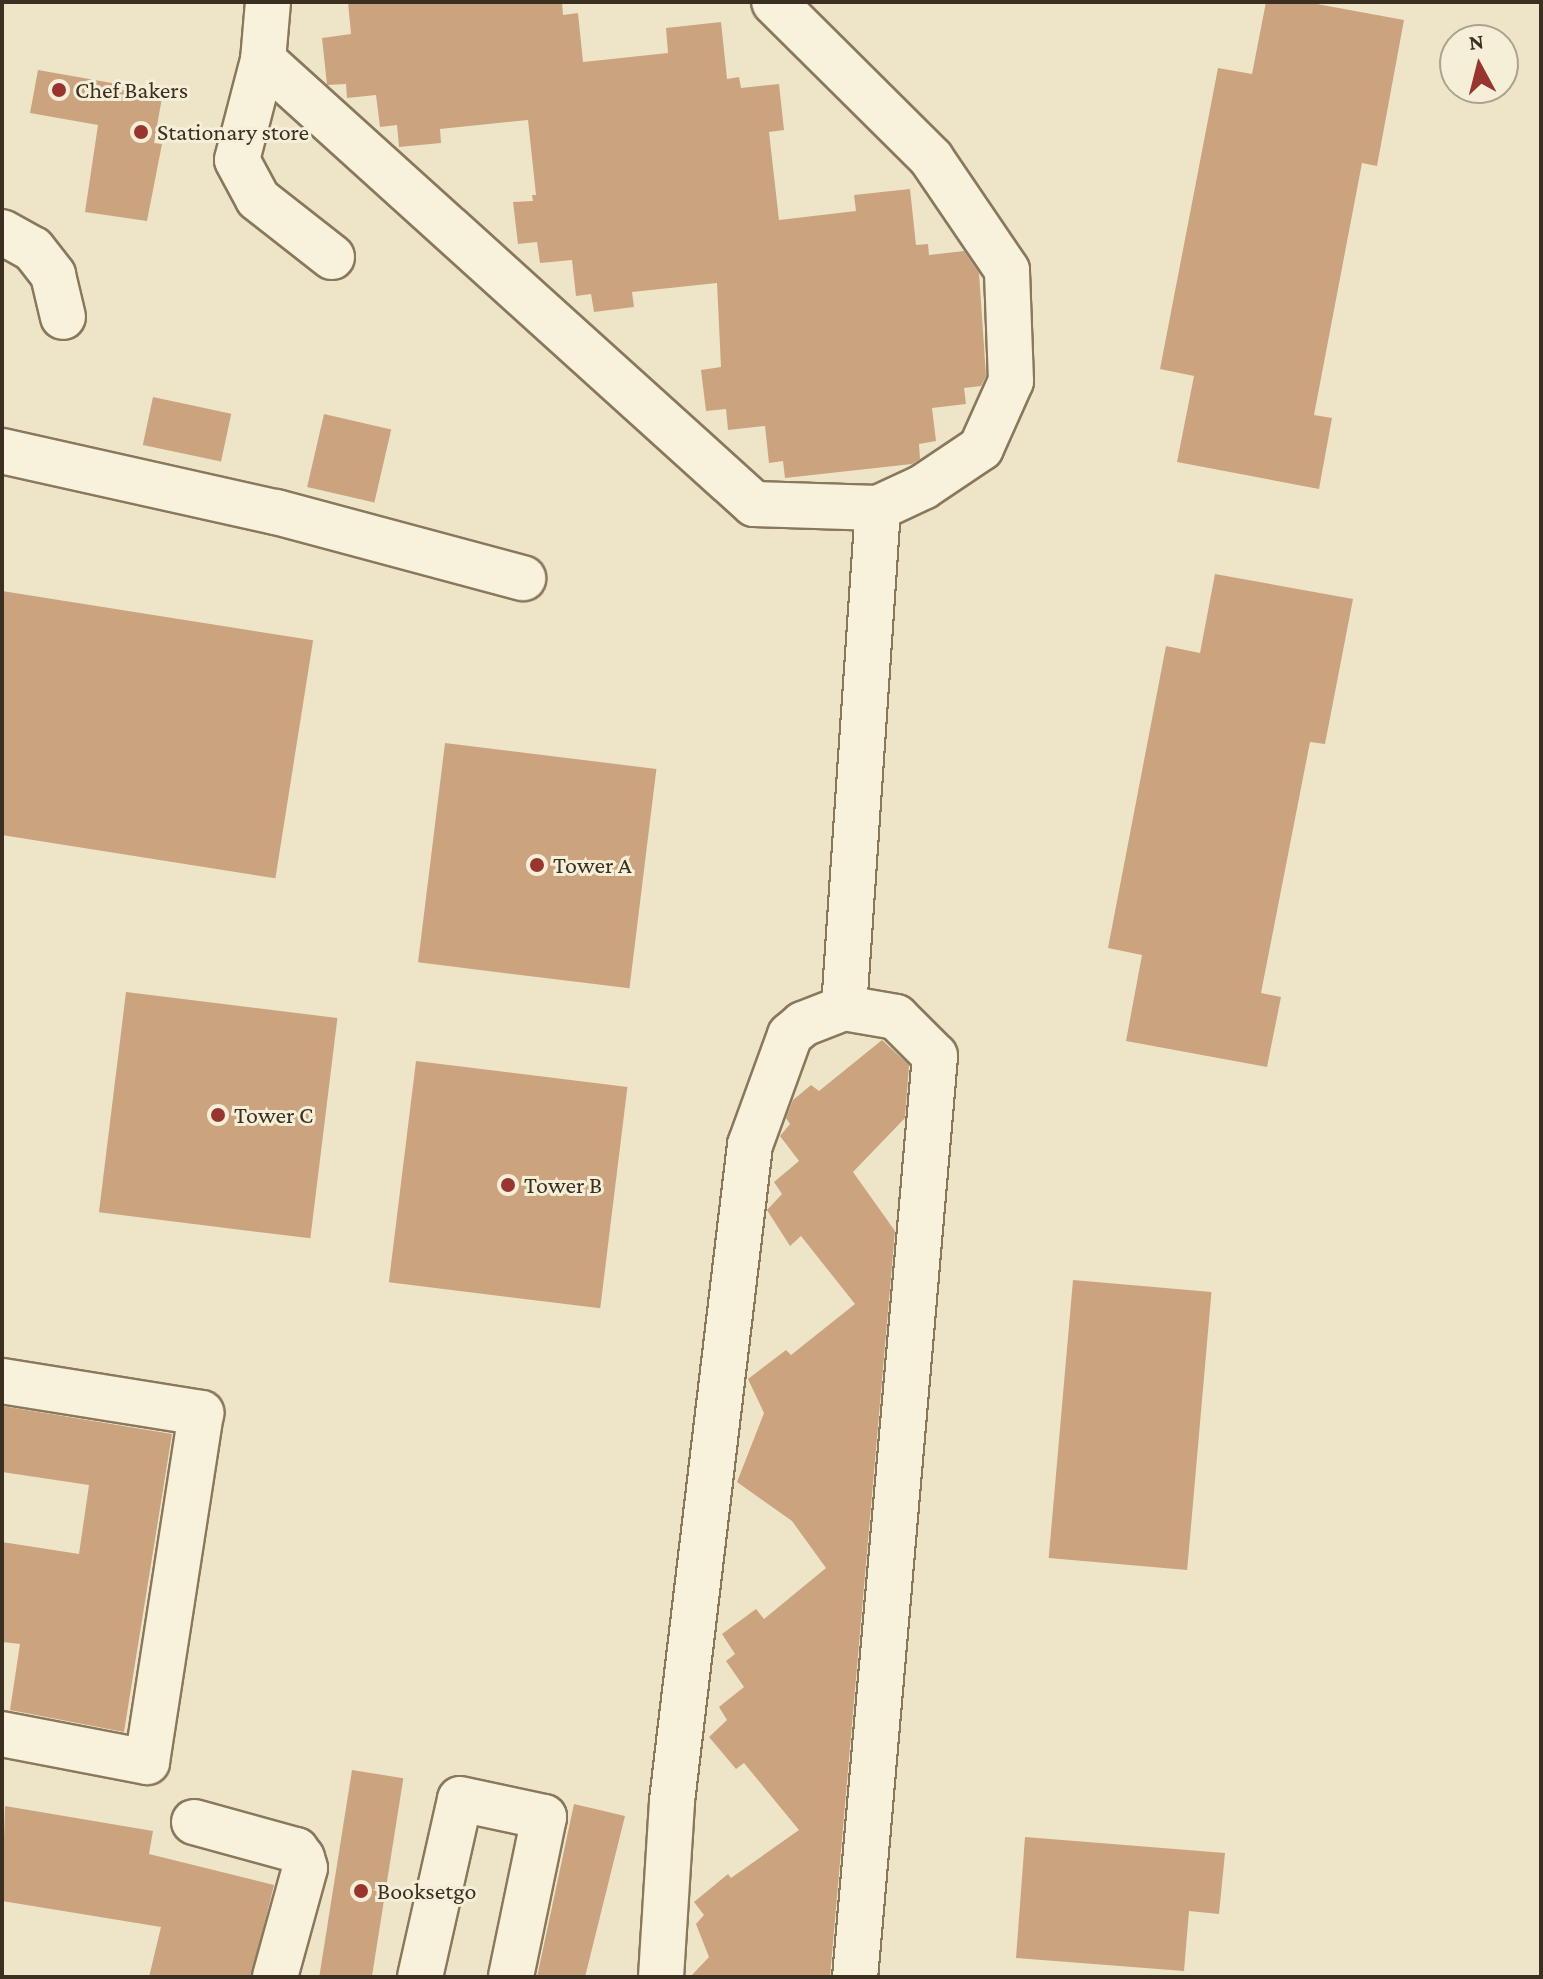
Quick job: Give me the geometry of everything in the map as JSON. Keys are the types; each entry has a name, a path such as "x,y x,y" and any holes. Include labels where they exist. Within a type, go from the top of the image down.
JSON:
{"street":[{"path":"268,2 263,60 237,160 258,199 332,257"},
{"path":"263,60 754,504 878,508 923,487 981,448 1011,381 1007,270 931,158 774,2"},
{"path":"322,114 318,139 408,233"},
{"path":"2,232 33,249 53,275 63,317"},
{"path":"2,451 276,512 523,578"},
{"path":"844,1008 878,508"},
{"path":"661,1977 672,1801 750,1145 790,1035 803,1024 844,1008 896,1017 935,1056 855,1977"},
{"path":"2,1381 201,1413 147,1762 2,1734"},
{"path":"420,1977 460,1799 544,1817 511,1977"},
{"path":"194,1822 296,1850 302,1858 305,1868 275,1977"}],"building":[{"path":"348,2 562,2 563,15 578,13 583,62 668,53 666,28 721,22 727,79 739,77 741,88 779,84 784,130 769,132 779,220 856,211 854,195 910,189 916,245 928,244 929,255 964,251 979,273 986,376 981,386 964,388 966,404 932,408 936,441 919,444 920,459 912,464 785,478 783,461 769,463 765,426 728,430 726,409 706,411 701,370 721,367 717,283 632,292 634,307 594,312 591,294 576,296 572,260 540,263 537,242 518,244 513,202 533,201 532,195 536,195 528,120 440,129 441,143 399,147 397,125 380,127 376,95 347,98 346,84 327,85 322,38 351,34"},
{"path":"1266,2 1306,2 1404,20 1377,166 1362,163 1314,415 1332,418 1319,489 1177,462 1194,376 1160,369 1218,68 1252,74"},
{"path":"38,70 163,92 154,143 162,144 147,221 85,212 98,125 30,113"},
{"path":"153,397 231,414 221,462 143,445"},
{"path":"324,414 391,430 374,503 307,487"},
{"path":"1215,574 1353,599 1325,744 1310,742 1261,993 1281,997 1267,1067 1126,1041 1142,955 1108,948 1166,646 1200,653"},
{"path":"2,591 313,640 275,878 2,835"},
{"name":"Tower A","path":"445,743 656,769 629,988 418,962"},
{"name":"Tower C","path":"126,992 337,1018 310,1238 99,1212"},
{"path":"882,1040 909,1065 905,1118 853,1172 895,1231 830,1977 690,1977 709,1957 696,1924 704,1915 694,1902 728,1874 731,1878 799,1830 744,1763 736,1769 709,1737 727,1720 719,1707 744,1687 726,1661 735,1654 722,1634 756,1609 764,1619 826,1568 792,1521 737,1482 764,1413 748,1379 786,1350 791,1355 855,1304 801,1236 790,1246 767,1210 782,1194 774,1182 799,1161 780,1136 790,1124 786,1118 793,1100 811,1085 819,1091"},
{"name":"Tower B","path":"416,1061 627,1087 600,1308 389,1282"},
{"path":"1073,1280 1211,1292 1187,1570 1049,1558"},
{"path":"2,1406 172,1434 124,1732 10,1710 20,1644 2,1642 2,1542 79,1554 89,1485 2,1472"},
{"path":"352,1770 403,1778 372,1977 319,1976"},
{"path":"574,1804 625,1816 585,1977 537,1977"},
{"path":"5,1806 153,1831 149,1854 274,1885 251,1977 149,1977 161,1927 2,1901"},
{"path":"1025,1837 1225,1853 1219,1914 1189,1911 1184,1971 1016,1958"}],"place":[{"name":"Chef Bakers","path":"59,90"},
{"name":"Stationary store","path":"141,132"},
{"name":"Tower A","path":"537,865"},
{"name":"Tower C","path":"218,1115"},
{"name":"Tower B","path":"508,1185"},
{"name":"Booksetgo","path":"361,1891"}]}
